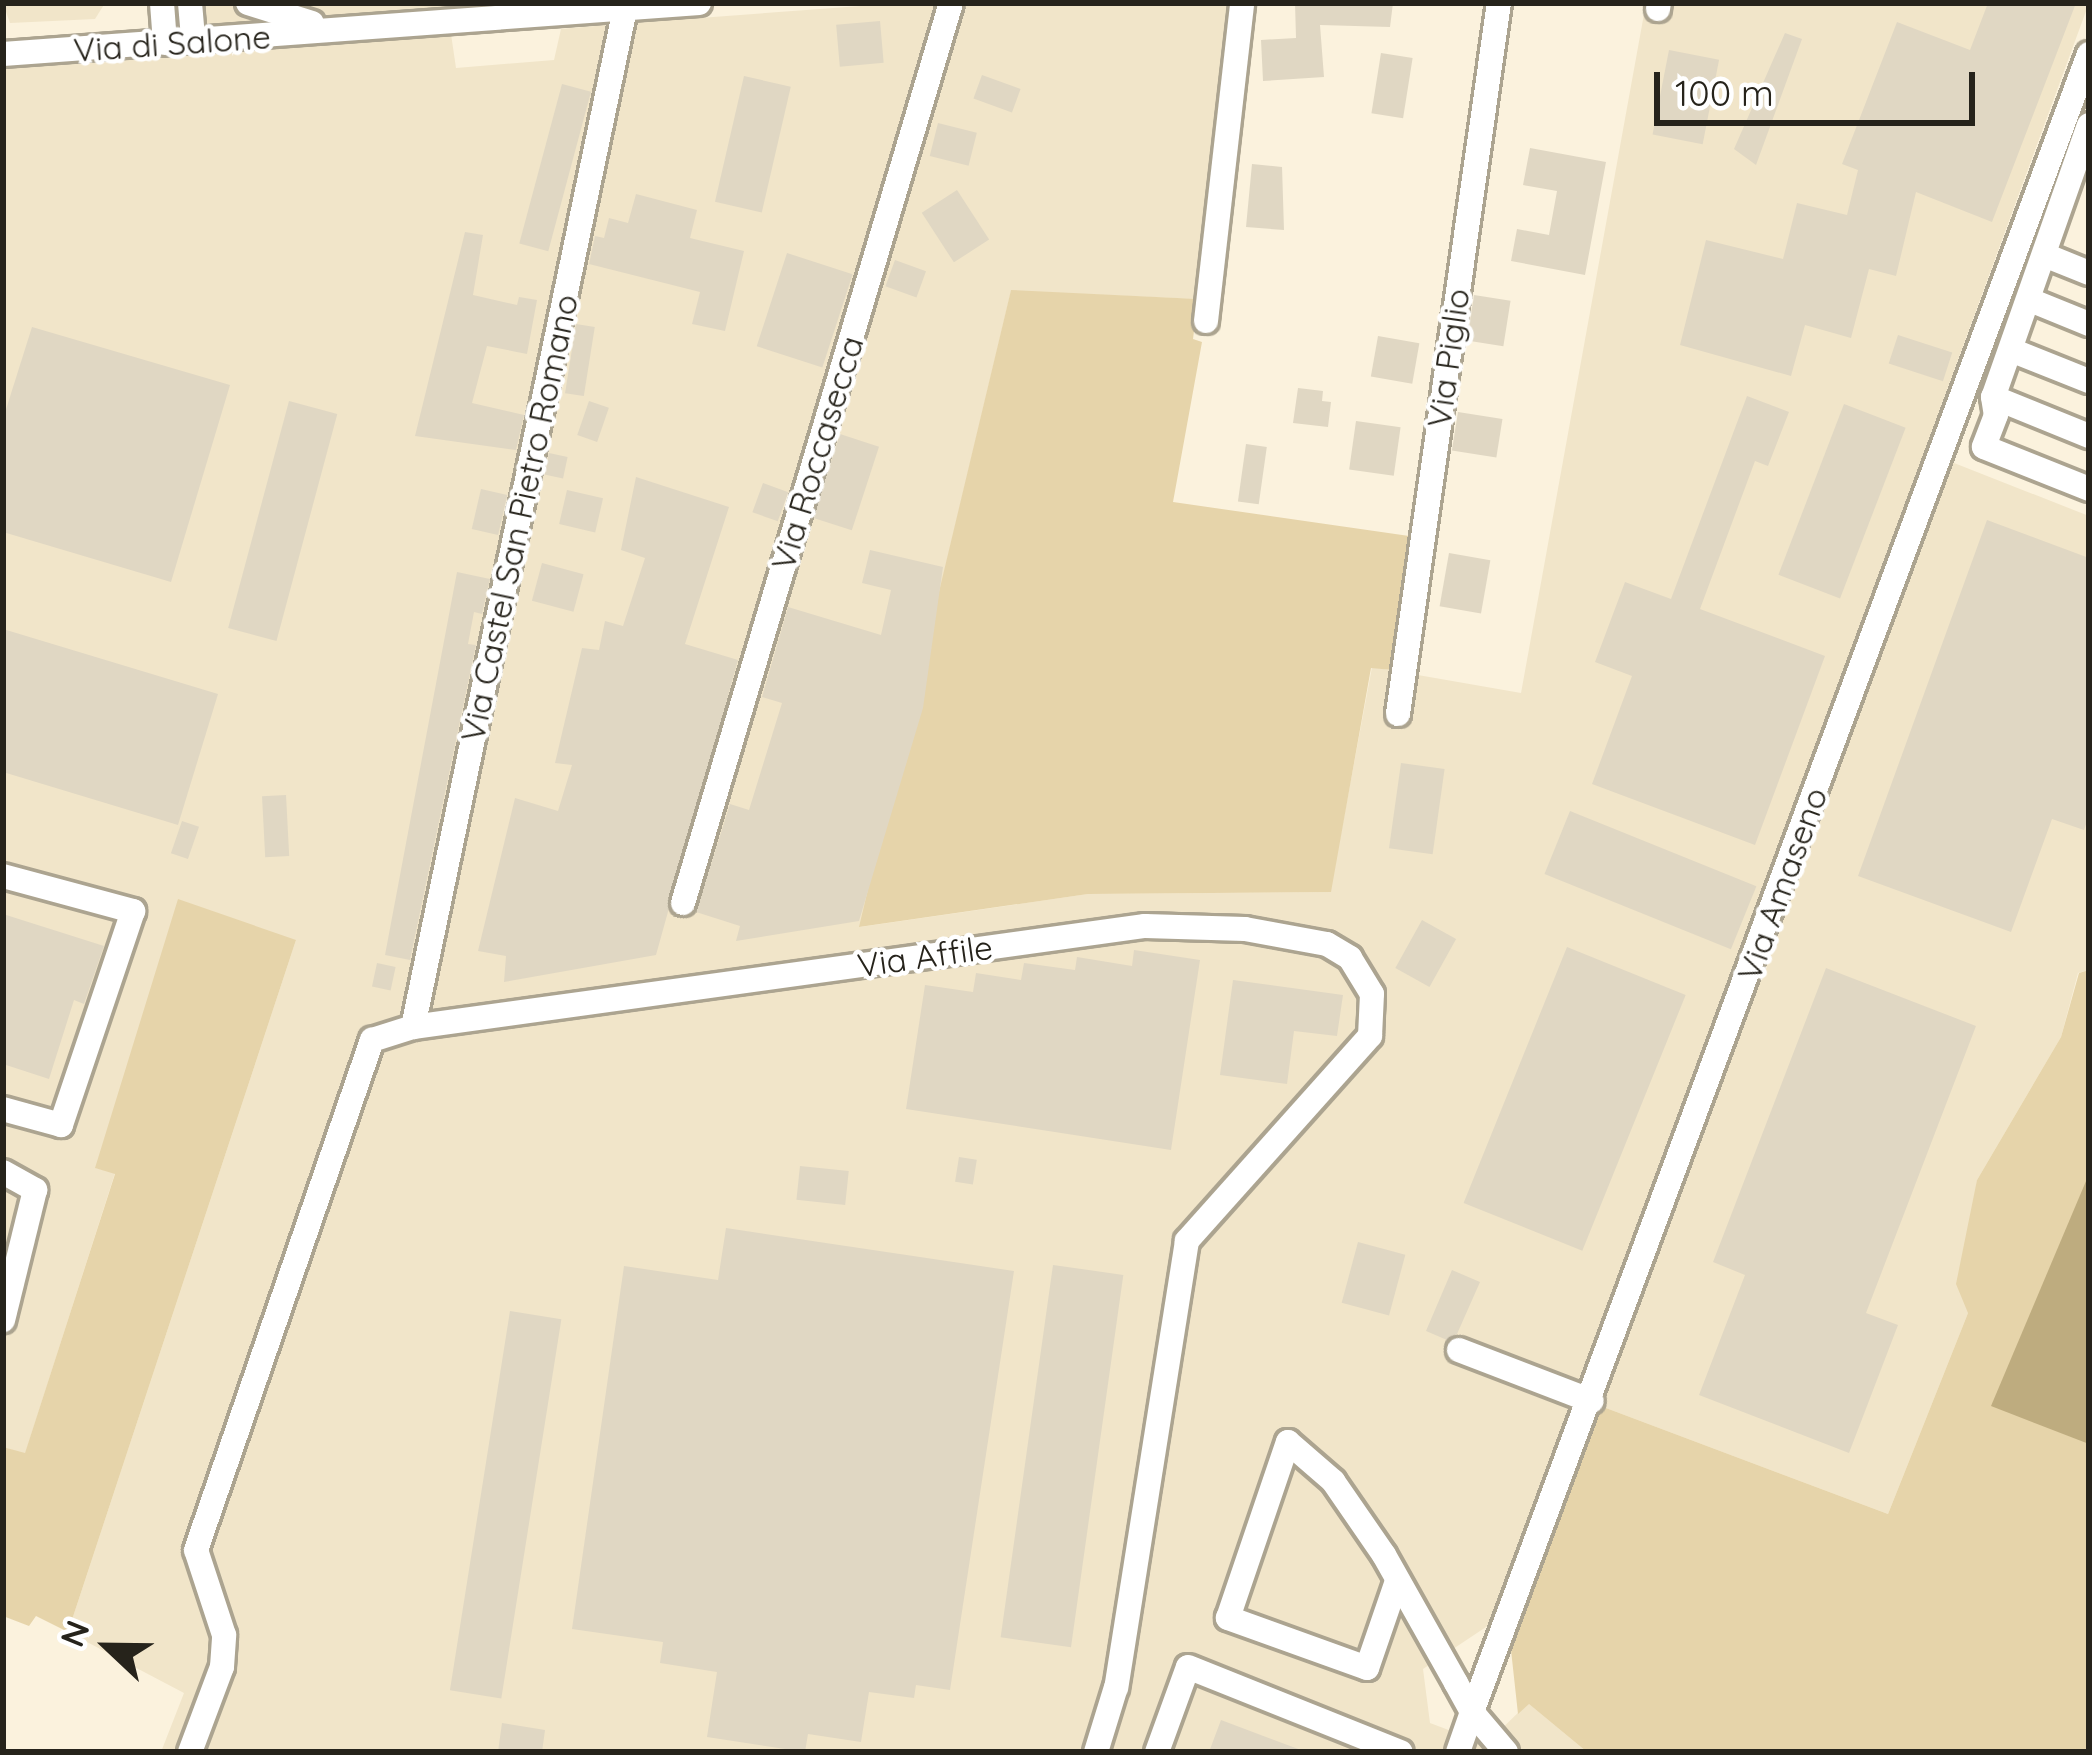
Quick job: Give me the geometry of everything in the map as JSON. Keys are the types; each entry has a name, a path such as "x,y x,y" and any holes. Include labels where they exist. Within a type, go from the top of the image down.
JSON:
{"street":[{"path":"162,3 165,43"},
{"path":"190,3 193,40"},
{"path":"248,3 292,20 362,30"},
{"name":"Via di Salone","path":"3,55 700,3"},
{"name":"Via Roccasecca","path":"683,903 951,3"},
{"path":"1206,321 1242,3"},
{"name":"Via Piglio","path":"1398,713 1499,3"},
{"name":"Via Castel San Pietro Romano","path":"413,1027 625,10"},
{"name":"Via Amaseno","path":"1458,1752 2089,54"},
{"path":"2089,125 2047,256 1993,397 1996,416 1984,447 2089,489"},
{"path":"2047,256 2089,273"},
{"path":"2030,301 2089,324"},
{"path":"2011,350 2089,381"},
{"path":"1993,397 2089,436"},
{"path":"3,875 133,911 61,1125 3,1108"},
{"name":"Via Affile","path":"190,1752 222,1667 224,1634 196,1550 359,1064 372,1040 413,1027 1144,926 1287,934 1350,958 1372,994 1370,1036 1187,1241 1116,1687 1096,1752"},
{"path":"3,1172 35,1190 3,1320"},
{"path":"1459,1350 1592,1401"},
{"path":"1397,1582 1367,1668 1228,1618 1288,1442 1333,1481 1397,1582 1472,1712 1506,1752"},
{"path":"1384,1621 1456,1683"},
{"path":"1157,1752 1189,1666 1401,1752"}],"shaded area":[{"path":"3,3 105,3 95,19 10,23"},
{"path":"199,3 559,3 202,30"},
{"path":"901,3 1234,3 1198,299 1011,291 860,927 1088,894 1330,892 1372,667 1521,693 1646,3 2089,3 1495,1621 1423,1669 1430,1723 1486,1744 1528,1703 1587,1752 161,1752 184,1693 68,1632 296,940 96,1168 115,1173 25,1454 3,1447 3,69 451,34 456,68 554,60 561,29 607,25 450,815 632,23"},
{"path":"1011,290 1198,299 1193,339 1202,342 1173,502 1423,538 1403,671 1371,668 1331,892 1088,894 859,927"},
{"path":"1949,461 2089,516 2089,970 2078,973 2061,1037 1977,1180 1968,1313 1888,1514 1598,1405"},
{"path":"178,899 296,940 68,1632 36,1616 29,1626 3,1616 3,1447 25,1453 115,1174 95,1168"},
{"path":"2089,970 2089,1752 1587,1752 1529,1704 1518,1714 1511,1650 1598,1405 1888,1514 1968,1313 1956,1284 1977,1180 2061,1037 2079,973"},
{"path":"2089,1174 2089,1444 1991,1406"}],"building":[{"path":"1295,3 1393,3 1390,27 1320,25 1324,77 1263,81 1261,40 1296,38"},
{"path":"1988,3 2076,3 1992,222 1916,192 1896,276 1869,269 1851,338 1805,325 1791,376 1680,345 1706,240 1783,259 1797,203 1847,215 1858,170 1842,164 1897,22 1970,50"},
{"path":"880,21 884,63 840,67 836,25"},
{"path":"1785,33 1802,39 1756,165 1734,149"},
{"path":"1669,50 1719,60 1703,144 1653,134"},
{"path":"1381,53 1413,58 1403,118 1371,113"},
{"path":"982,75 1021,89 1012,113 973,98"},
{"path":"744,76 791,87 762,212 715,202"},
{"path":"562,84 591,92 548,251 519,243"},
{"path":"938,123 977,133 969,166 930,156"},
{"path":"1530,148 1606,162 1585,275 1511,261 1517,229 1549,235 1557,191 1523,185"},
{"path":"1252,164 1282,167 1284,230 1246,227"},
{"path":"957,190 989,239 954,262 922,213"},
{"path":"636,194 697,210 690,238 744,251 725,331 692,324 700,292 589,264 595,236 604,238 609,218 628,223"},
{"path":"465,232 483,235 473,295 517,305 519,297 537,300 527,354 487,346 472,403 524,415 516,450 415,436"},
{"path":"787,253 853,274 822,368 757,346"},
{"path":"895,260 926,271 916,298 885,286"},
{"path":"1474,295 1511,301 1503,346 1467,340"},
{"path":"576,324 595,327 584,396 565,393"},
{"path":"32,327 230,385 171,582 3,532 3,419"},
{"path":"1898,335 1952,353 1943,381 1889,364"},
{"path":"1378,336 1419,343 1412,384 1371,376"},
{"path":"1298,388 1323,391 1322,401 1331,402 1328,427 1293,423"},
{"path":"1747,396 1789,412 1768,466 1755,461 1700,609 1825,656 1755,845 1592,784 1632,676 1595,662 1625,582 1671,599"},
{"path":"289,401 337,414 276,641 228,628"},
{"path":"589,401 609,408 597,442 577,435"},
{"path":"1844,404 1906,428 1840,598 1778,575"},
{"path":"1458,412 1502,419 1496,458 1452,451"},
{"path":"1356,421 1401,427 1394,476 1349,470"},
{"path":"840,434 879,447 852,530 813,518"},
{"path":"1246,444 1267,447 1259,504 1238,501"},
{"path":"549,453 568,457 563,478 544,475"},
{"path":"636,477 729,507 685,644 738,660 656,955 504,982 506,956 478,951 515,798 558,811 572,765 555,763 582,648 599,650 605,621 623,626 645,558 621,550"},
{"path":"763,483 788,492 778,521 752,512"},
{"path":"481,489 507,495 498,535 472,529"},
{"path":"567,490 603,498 595,532 559,524"},
{"path":"1987,520 2089,558 2089,816 2084,830 2052,819 2011,932 1858,876"},
{"path":"870,550 943,567 923,708 859,921 736,941 740,926 696,912 730,804 749,810 782,703 762,697 788,607 881,635 891,590 862,583"},
{"path":"1449,553 1490,560 1481,613 1440,606"},
{"path":"542,563 584,574 573,612 532,601"},
{"path":"457,572 490,579 482,614 474,612 468,644 476,645 410,960 385,955"},
{"path":"3,629 218,694 178,825 3,772"},
{"path":"1401,763 1445,769 1433,854 1389,848"},
{"path":"286,795 289,856 265,857 262,796"},
{"path":"1570,811 1756,886 1731,949 1545,874"},
{"path":"182,821 199,827 188,859 171,853"},
{"path":"3,914 104,946 84,1004 74,1000 49,1079 3,1064"},
{"path":"1422,920 1456,939 1429,987 1395,968"},
{"path":"1567,947 1686,995 1582,1251 1464,1203"},
{"path":"1134,950 1200,960 1171,1150 906,1109 925,985 973,992 976,973 1021,980 1024,963 1075,970 1077,957 1132,966"},
{"path":"377,963 396,967 391,990 372,986"},
{"path":"1826,968 1976,1026 1866,1313 1898,1325 1849,1453 1699,1395 1745,1275 1713,1262"},
{"path":"1233,980 1343,995 1337,1036 1294,1031 1287,1084 1220,1075"},
{"path":"959,1157 977,1160 973,1185 955,1182"},
{"path":"800,1166 849,1171 845,1205 796,1200"},
{"path":"726,1228 1014,1271 950,1690 916,1685 914,1698 869,1692 861,1742 808,1734 805,1752 707,1737 717,1672 660,1663 663,1642 572,1629 624,1266 718,1280"},
{"path":"1358,1242 1405,1255 1389,1316 1342,1303"},
{"path":"1053,1265 1123,1275 1071,1647 1001,1637"},
{"path":"1452,1270 1480,1282 1457,1334 1447,1340 1426,1331"},
{"path":"510,1311 561,1319 501,1698 450,1690"},
{"path":"1221,1720 1301,1750 1301,1752 1209,1752"},
{"path":"502,1723 545,1730 542,1752 498,1752"}]}
